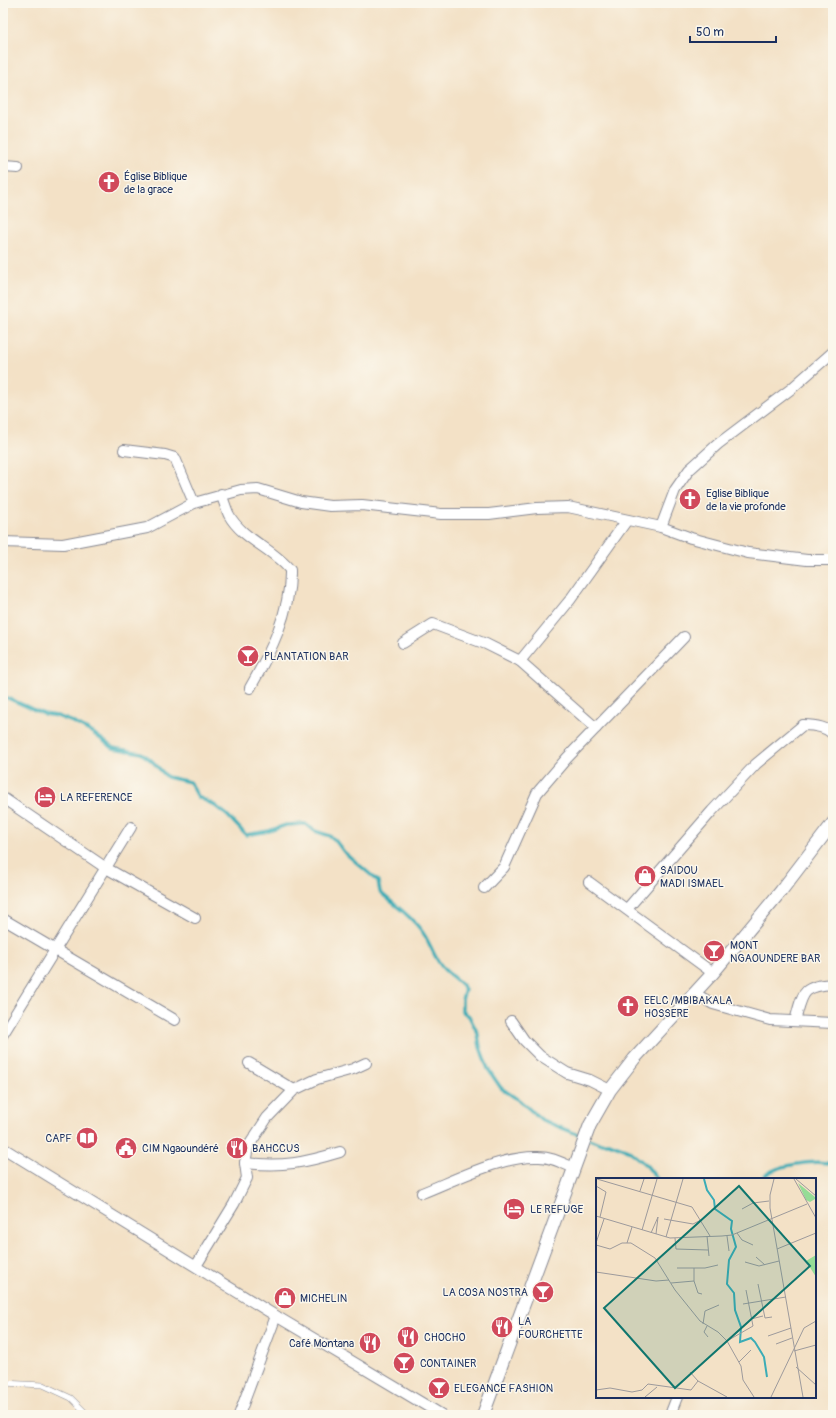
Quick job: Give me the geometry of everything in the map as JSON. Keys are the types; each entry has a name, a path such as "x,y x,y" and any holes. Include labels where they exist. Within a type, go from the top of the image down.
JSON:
{"street":[{"path":"3,167 18,168"},
{"path":"661,526 674,490 690,470 718,444 792,389 833,352"},
{"path":"124,450 165,455 175,458 194,503"},
{"path":"3,542 62,544 147,528 194,503 222,494 241,490 258,489 301,502 330,506 362,505 441,514 489,514 537,508 568,507 596,511 627,520 661,526 691,538 748,553 807,560 833,560"},
{"path":"222,494 230,516 247,535 282,560 290,570 288,594 275,642 250,688"},
{"path":"520,661 570,600 627,520"},
{"path":"403,644 433,624 486,644 520,661 596,728"},
{"path":"484,888 504,867 538,793 567,758 684,637"},
{"path":"627,909 712,811 756,764 803,725 814,725 833,734"},
{"path":"3,798 106,868 195,918"},
{"path":"483,1415 590,1125 610,1090 634,1059 713,973 781,891 833,823"},
{"path":"3,1034 56,951 131,827"},
{"path":"590,882 713,973"},
{"path":"3,919 175,1020"},
{"path":"795,1021 802,996 815,985 833,984"},
{"path":"694,993 713,1004 770,1020 833,1023"},
{"path":"512,1021 524,1040 540,1056 567,1073 590,1080 610,1090"},
{"path":"248,1063 294,1090"},
{"path":"196,1266 234,1204 247,1178 245,1163 248,1147 267,1118 294,1090 317,1079 353,1069 366,1063"},
{"path":"3,1148 276,1316 442,1415"},
{"path":"245,1163 279,1166 313,1160 340,1152"},
{"path":"422,1193 512,1158 539,1157 557,1160 574,1168"},
{"path":"239,1415 276,1316"},
{"path":"670,1415 677,1398"}],"lane":[{"path":"3,1383 43,1385 71,1398 88,1415"}],"waterway":[{"path":"3,696 44,714 57,716 73,722 93,733 113,748 141,753 152,761 167,777 190,782 198,797 214,805 227,815 246,835 269,831 286,825 305,824 315,831 330,836 344,852 378,881 380,892 416,924 424,934 440,964 465,989 462,1000 462,1011 469,1016 478,1034 480,1047 488,1069 501,1088 520,1101 542,1120 599,1143 609,1143 628,1150 647,1166 656,1178"},
{"path":"763,1178 775,1170 795,1164 833,1164"}],"place":[{"name":"Église Biblique de la grace","path":"109,182"},
{"name":"Eglise Biblique de la vie profonde","path":"690,499"},
{"name":"PLANTATION BAR","path":"248,656"},
{"name":"LA REFERENCE","path":"45,797"},
{"name":"SAIDOU MADI ISMAEL","path":"645,876"},
{"name":"MONT NGAOUNDERE BAR","path":"714,951"},
{"name":"EELC /MBIBAKALA HOSSERE","path":"628,1006"},
{"name":"CAPF","path":"87,1138"},
{"name":"CIM Ngaoundéré","path":"126,1148"},
{"name":"BAHCCUS","path":"237,1148"},
{"name":"LE REFUGE","path":"514,1209"},
{"name":"LA COSA NOSTRA","path":"543,1292"},
{"name":"MICHELIN","path":"285,1298"},
{"name":"LA FOURCHETTE","path":"502,1327"},
{"name":"CHOCHO","path":"408,1337"},
{"name":"Café Montana","path":"370,1343"},
{"name":"CONTAINER","path":"404,1363"},
{"name":"ELEGANCE FASHION","path":"439,1388"}]}
